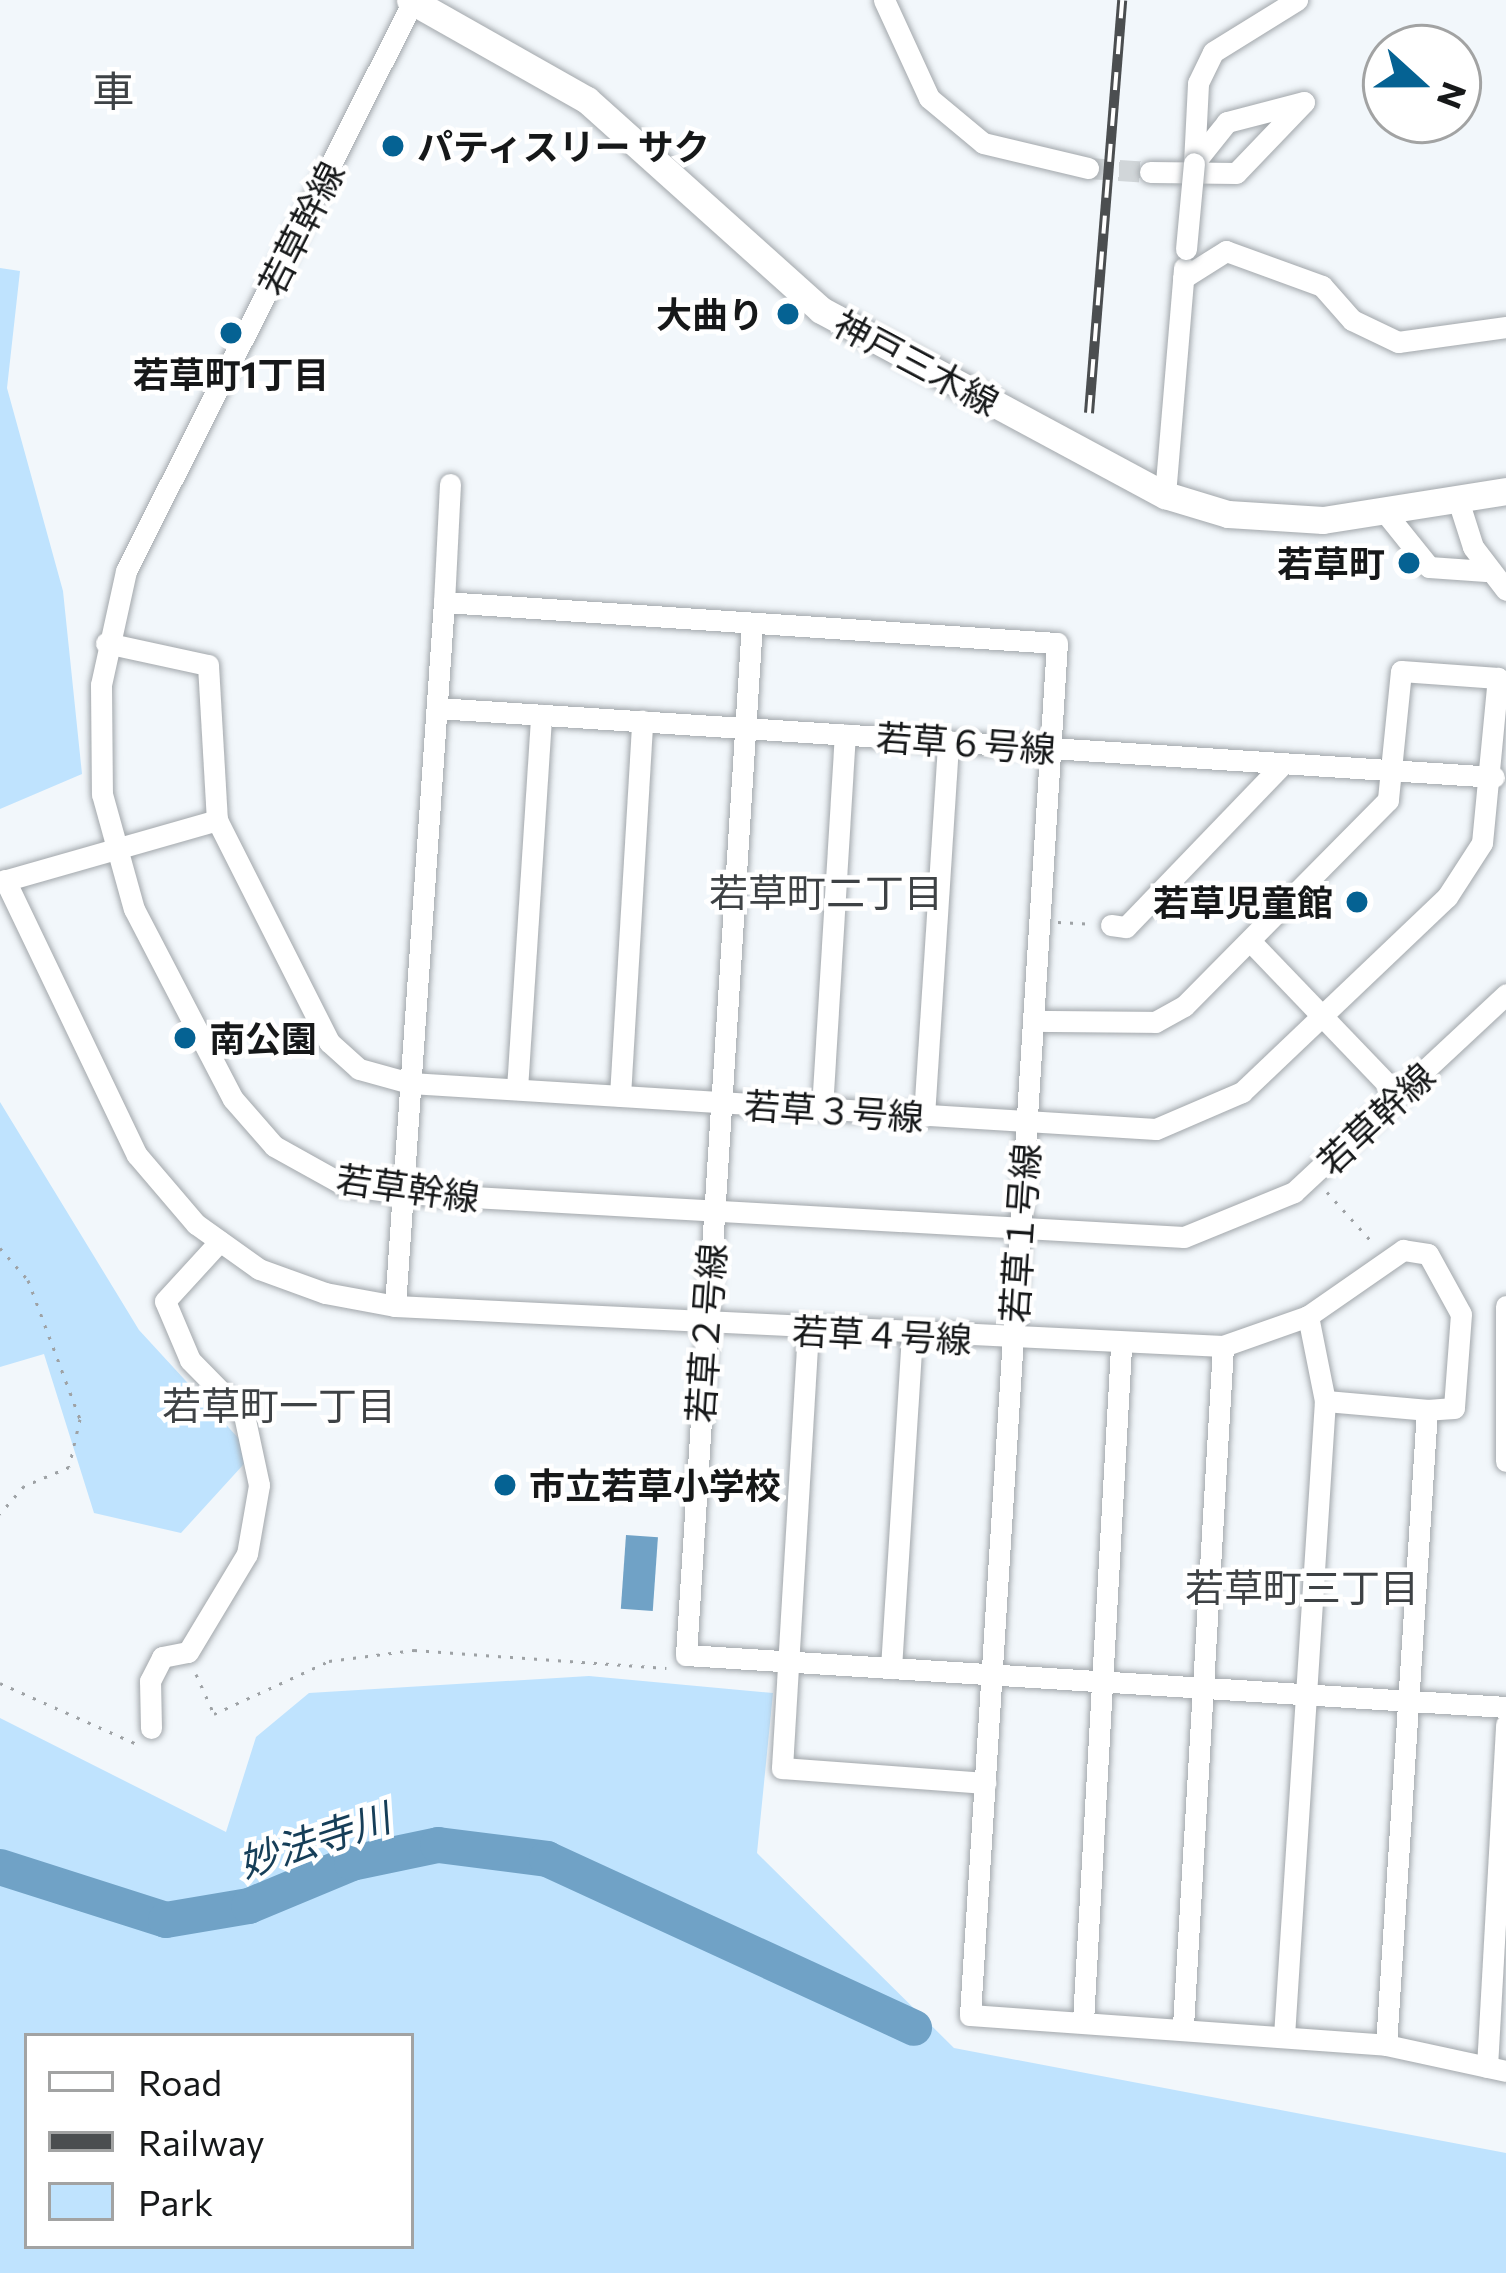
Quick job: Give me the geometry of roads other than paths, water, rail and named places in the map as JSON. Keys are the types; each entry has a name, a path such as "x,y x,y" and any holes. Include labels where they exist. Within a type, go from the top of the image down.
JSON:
{"main road":[{"name":"神戸三木線","path":"411,1 587,100 821,310 1165,495 1228,514 1384,511 1506,491"}],"street":[{"path":"884,0 929,98 983,143 1088,168"},
{"path":"1165,495 1198,82 1213,52 1297,0"},
{"name":"若草幹線","path":"411,1 126,571 106,643 97,736 113,850 149,940 251,1124 305,1168 402,1193 1160,1239 1232,1225 1294,1192 1506,994"},
{"path":"1150,172 1236,173 1304,102 1227,122 1194,163"},
{"path":"1183,278 1226,250 1322,286 1352,320 1398,342 1480,323 1506,328"},
{"path":"395,1306 450,484"},
{"path":"1458,500 1486,571 1506,590"},
{"path":"1384,511 1430,567 1486,571"},
{"name":"若草１号線","path":"444,602 1057,643 970,2015 1183,2026 1386,2045 1497,2069"},
{"name":"若草２号線","path":"752,622 686,1655 1506,1707"},
{"name":"若草３号線","path":"106,643 208,665 217,820 329,1042 358,1069 410,1083 1156,1129 1201,1117 1320,1018 1447,897 1482,843 1494,777 1498,678 1401,671 1393,771"},
{"name":"若草６号線","path":"437,707 1494,777"},
{"path":"517,1089 541,715"},
{"path":"620,1096 642,721"},
{"path":"822,1109 845,735"},
{"path":"924,1116 948,741"},
{"path":"1111,926 1126,927 1282,764"},
{"path":"1033,1021 1154,1022 1252,944 1366,833 1393,771"},
{"name":"若草４号線","path":"217,820 2,881 137,1155 220,1241 325,1293 395,1306 1121,1348 1223,1346 1309,1316 1403,1250 1428,1254 1461,1314 1454,1408 1427,1410"},
{"path":"1252,944 1399,1096"},
{"path":"152,1728 156,1669 188,1652 247,1554 259,1485 244,1414 190,1360 165,1301 220,1241"},
{"path":"1506,1306 1506,1460"},
{"path":"1284,2036 1325,1401 1309,1316"},
{"path":"808,1330 782,1768 985,1783"},
{"path":"890,1668 912,1336"},
{"path":"1183,2026 1223,1346"},
{"path":"1083,2021 1121,1348"},
{"path":"1325,1401 1427,1410 1386,2045"},
{"path":"1497,2069 1506,1725"}],"waterway":[{"name":"妙法寺川","path":"0,1867 166,1920 249,1906 352,1863 438,1845 547,1859 914,2028"}],"tunnel":[{"path":"1088,168 1150,172"}],"railway":[{"path":"1089,413 1122,0"}],"place":[{"name":"パティスリー サク","path":"393,146"},
{"name":"大曲り","path":"788,314"},
{"name":"若草町1丁目","path":"231,333"},
{"name":"若草町","path":"1409,563"},
{"name":"若草児童館","path":"1357,902"},
{"name":"南公園","path":"185,1038"},
{"name":"市立若草小学校","path":"505,1485"}],"district":[{"name":"車","path":"113,90"},
{"name":"若草町二丁目","path":"826,891"},
{"name":"若草町一丁目","path":"279,1404"},
{"name":"若草町三丁目","path":"1302,1586"}]}
